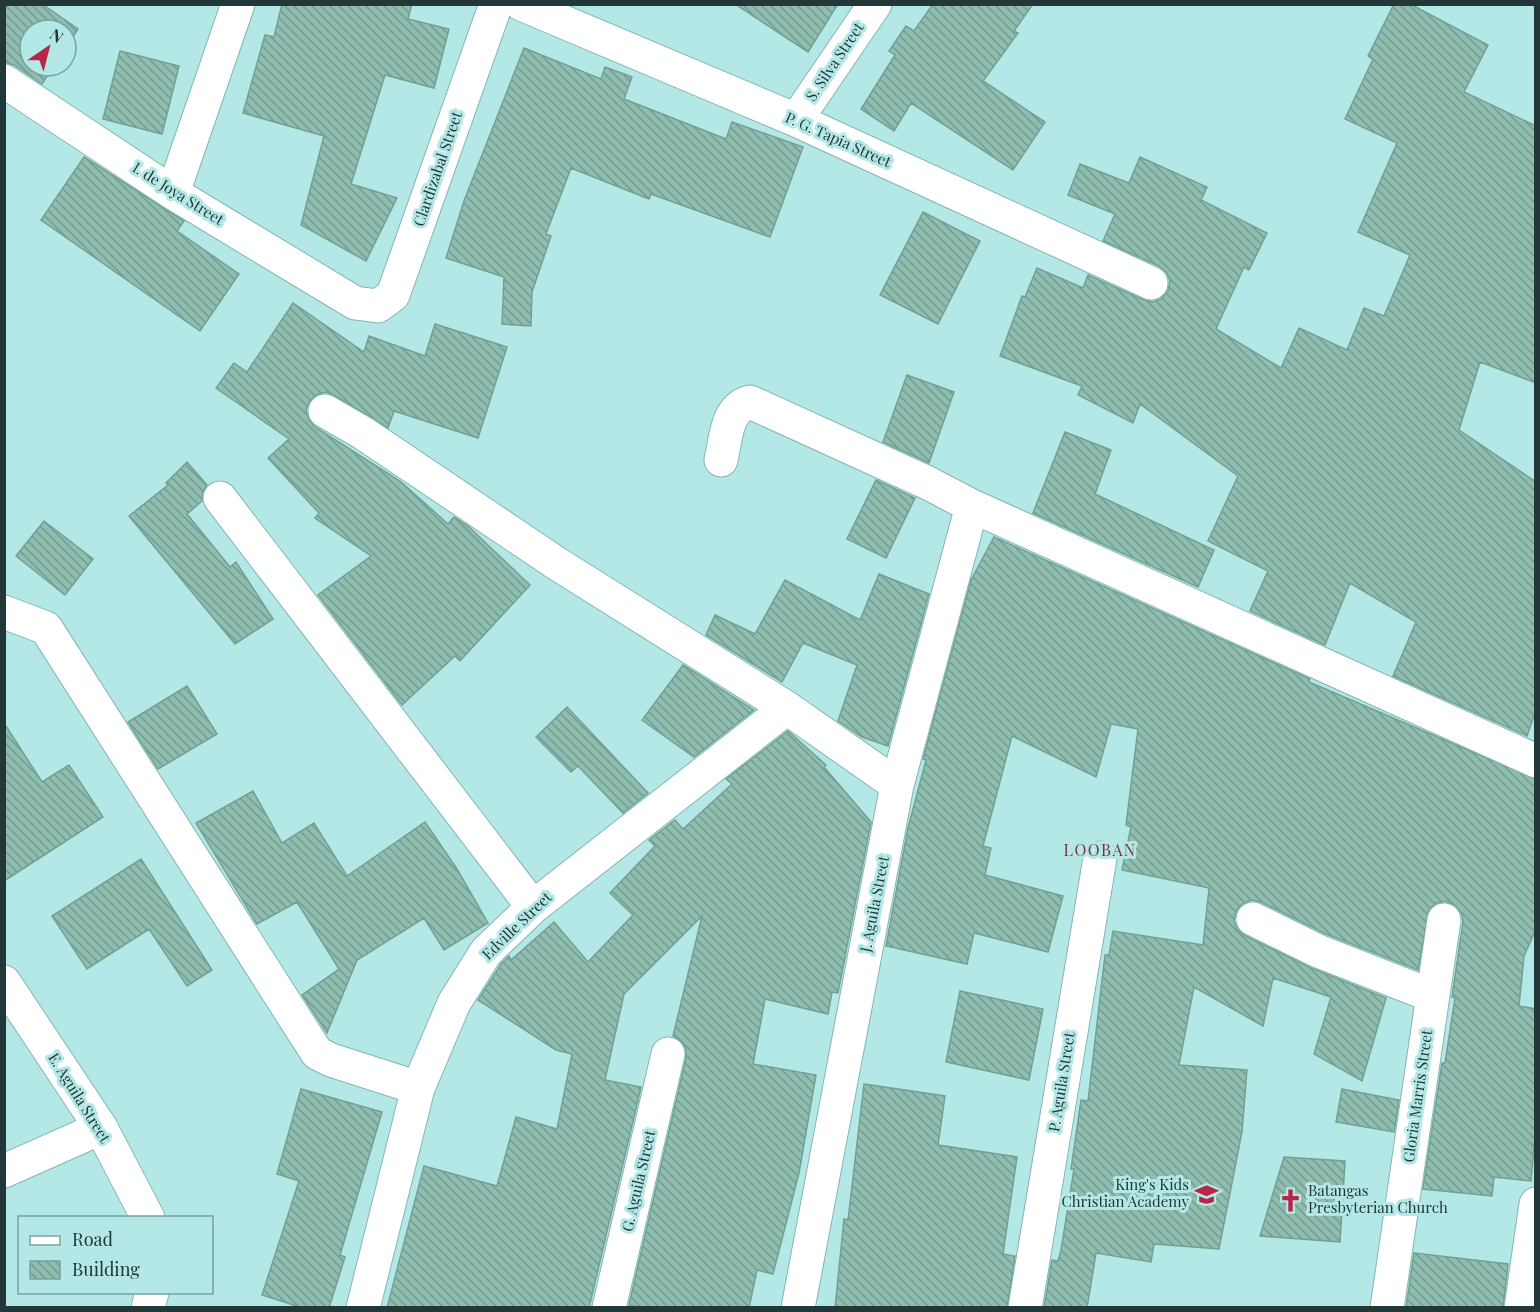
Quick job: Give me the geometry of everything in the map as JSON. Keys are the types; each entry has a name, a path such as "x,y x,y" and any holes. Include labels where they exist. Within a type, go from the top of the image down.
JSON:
{"street":[{"path":"173,193 238,4"},
{"name":"Clardizabal Street","path":"355,303 378,306 393,295 496,4"},
{"name":"P. G. Tapia Street","path":"520,4 796,120 1151,283"},
{"name":"S. Silva Street","path":"796,120 875,4"},
{"name":"I. de Joya Street","path":"4,81 173,193 355,303"},
{"path":"721,460 732,412 738,405 750,402 928,483 972,506 1536,760"},
{"path":"325,411 363,433 556,563 787,708 897,785"},
{"path":"220,498 533,907"},
{"name":"J. Aguila Street","path":"798,1308 897,785 972,506"},
{"path":"4,612 46,628 317,1053 331,1060 418,1088"},
{"name":"Edville Street","path":"363,1308 418,1088 454,1003 486,952 533,907 787,708"},
{"name":"P. Aguila Street","path":"1025,1308 1100,858"},
{"path":"1253,919 1318,951 1433,996"},
{"name":"Gloria Marris Street","path":"1387,1308 1444,921"},
{"name":"E. Aguila Street","path":"5,985 101,1128 147,1216"},
{"name":"G. Aguila Street","path":"609,1308 668,1054"},
{"path":"4,1171 101,1128"},
{"path":"1521,1308 1536,1204"}],"building":[{"path":"4,4 42,4 62,18 18,18 18,68 4,62"},
{"path":"282,4 412,4 408,19 449,29 434,88 385,75 351,184 397,198 366,261 301,225 324,136 243,113 265,35 274,37"},
{"path":"735,4 838,4 808,52"},
{"path":"933,4 1033,4 1014,31 1018,33 983,81 1045,122 1013,170 911,103 894,131 861,109 895,55 889,51 906,26 914,31"},
{"path":"1394,4 1410,4 1488,45 1464,92 1536,126 1536,383 1480,362 1459,430 1536,482 1536,710 1527,736 1393,676 1416,622 1350,583 1325,645 1250,611 1268,571 1208,541 1238,476 1140,404 1133,423 1078,395 1082,386 1000,356 1022,296 1025,297 1037,268 1083,288 1088,275 1153,302 1161,299 1168,291 1170,281 1167,273 1159,266 1103,241 1115,214 1068,195 1080,164 1129,183 1140,157 1207,187 1201,200 1267,233 1249,270 1244,267 1216,329 1281,368 1299,328 1347,350 1364,308 1384,316 1410,255 1358,232 1397,143 1345,119 1373,59 1368,56"},
{"path":"524,48 601,79 605,67 632,77 624,99 726,139 732,122 803,147 770,237 651,194 649,199 571,168 546,234 551,236 532,292 531,326 502,324 504,277 446,258 464,201"},
{"path":"120,51 179,66 162,134 103,119"},
{"path":"33,78 46,78 42,84"},
{"path":"84,157 184,221 177,231 239,274 200,331 41,220"},
{"path":"923,212 980,241 938,324 880,295"},
{"path":"293,303 364,352 369,336 425,356 435,324 507,347 478,438 394,411 388,428 326,392 316,395 309,402 306,410 309,420 315,427 400,481 448,524 454,517 468,526 530,585 460,661 455,656 402,705 318,595 371,556 315,518 319,513 268,458 289,439 216,388 234,363 247,372"},
{"path":"907,375 954,392 929,463 883,442"},
{"path":"1065,432 1111,450 1095,494 1214,550 1198,587 1033,513"},
{"path":"187,462 207,485 203,491 202,501 187,514 230,567 236,562 273,619 235,644 129,516 168,485 166,483"},
{"path":"876,480 915,498 886,558 847,539"},
{"path":"44,521 93,559 65,595 16,556"},
{"path":"994,537 1310,679 1309,682 1536,779 1536,929 1524,956 1519,1006 1536,1009 1536,1125 1531,1181 1494,1177 1492,1196 1423,1189 1442,1063 1445,1063 1455,998 1452,997 1463,922 1462,914 1456,906 1446,901 1437,903 1429,909 1418,970 1326,934 1261,902 1251,900 1242,904 1236,911 1234,921 1237,929 1244,935 1311,968 1386,998 1362,1081 1314,1054 1331,997 1273,978 1263,1026 1194,987 1179,1065 1247,1070 1242,1132 1219,1249 1154,1244 1151,1262 1096,1253 1087,1308 1044,1308 1052,1260 1058,1261 1061,1250 1074,1169 1071,1169 1081,1100 1088,1101 1105,955 1109,955 1113,931 1203,945 1209,888 1122,870 1131,827 1126,825 1138,729 1111,724 1096,777 1012,736 983,846 991,848 985,875 1063,896 1048,952 974,933 967,964 886,946 908,828 926,760 923,759 971,580"},
{"path":"879,574 929,594 888,746 862,737 838,721 857,665 803,643 782,682 706,635 715,615 755,634 785,580 860,620"},
{"path":"683,665 754,710 694,757 642,720"},
{"path":"187,686 217,734 158,769 128,722"},
{"path":"567,707 648,793 623,813 578,766 571,772 536,737"},
{"path":"4,723 42,782 69,765 103,817 4,881"},
{"path":"788,731 826,765 824,767 871,822 838,993 832,992 828,1014 765,999 753,1064 816,1075 799,1173 773,1274 757,1270 749,1308 643,1308 629,1305 686,1058 686,1048 673,1036 702,916 624,994 605,1080 641,1087 589,1308 387,1308 424,1166 497,1186 516,1117 557,1129 572,1054 556,1050 478,1000 501,964 509,956 511,960 554,922 588,962 633,915 610,893 655,846 649,840 675,820 683,829 732,784 726,779"},
{"path":"253,791 282,843 314,823 347,876 425,822 457,869 488,923 444,950 424,918 357,960 327,1033 302,995 339,969 297,902 257,924 196,823"},
{"path":"141,859 212,970 187,986 149,929 87,969 52,916"},
{"path":"960,991 1043,1009 1029,1080 946,1062"},
{"path":"864,1084 945,1096 938,1145 1017,1157 1003,1254 1015,1256 1007,1308 835,1308 844,1219 848,1220"},
{"path":"301,1089 382,1112 340,1255 345,1257 329,1308 303,1308 262,1295 299,1181 277,1174"},
{"path":"1342,1089 1399,1100 1394,1132 1336,1122"},
{"name":"Batangas Presbyterian Church","path":"1284,1157 1345,1161 1340,1242 1260,1236"},
{"path":"1414,1253 1508,1264 1503,1308 1406,1308"}],"place":[{"name":"King's Kids Christian Academy","path":"1207,1194"},
{"name":"Batangas Presbyterian Church","path":"1290,1200"}],"district":[{"name":"LOOBAN","path":"1100,850"}]}
